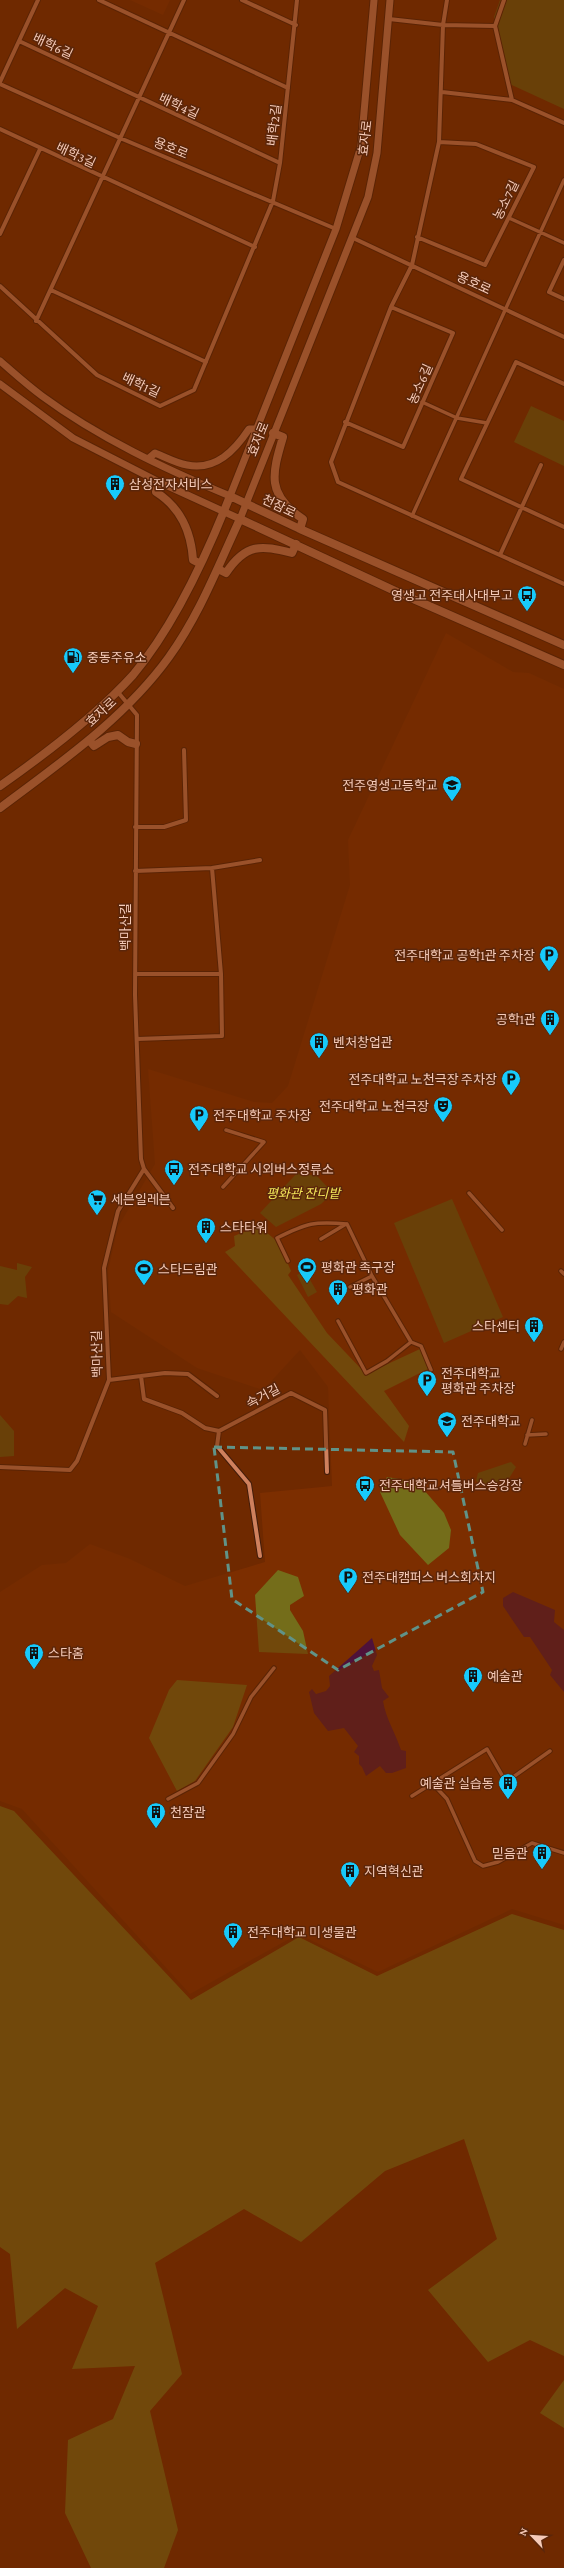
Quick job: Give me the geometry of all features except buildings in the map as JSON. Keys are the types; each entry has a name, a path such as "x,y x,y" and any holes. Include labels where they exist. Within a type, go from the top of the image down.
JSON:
{"main road":[{"path":"273,433 282,437 273,470 276,490 292,512 303,519 300,529"},
{"path":"159,482 156,492 174,506 182,517 192,545 193,560 200,563"},
{"name":"천잠로","path":"230,496 300,529 564,644"},
{"name":"효자로","path":"0,786 80,725 133,674 168,625 200,563 230,496"},
{"path":"240,518 564,665"},
{"name":"효자로","path":"0,808 89,740 128,704 170,656 192,621 218,569 240,518"},
{"path":"218,569 226,573 232,564 251,550 265,546 292,553 296,544"},
{"path":"89,740 94,746 108,736 118,735 128,742 136,744"}],"street":[{"name":"배학6길","path":"0,83 38,0"},
{"path":"99,0 169,33"},
{"name":"배학4길","path":"120,138 184,0"},
{"path":"242,0 296,24"},
{"name":"배학2길","path":"273,201 280,163 296,24 297,0"},
{"name":"효자로","path":"230,496 258,429 336,229 362,146 374,0"},
{"name":"효자로","path":"240,518 368,197 377,153 390,0"},
{"path":"447,0 443,25 442,92 439,142 412,265 391,307 345,422 331,462 338,482 564,584"},
{"path":"504,0 495,26 512,100"},
{"path":"389,19 443,25 495,26"},
{"name":"배학2길","path":"169,33 288,88"},
{"name":"배학6길","path":"19,42 79,70"},
{"name":"배학4길","path":"79,70 211,131"},
{"name":"용호로","path":"0,83 120,138 273,201 336,229"},
{"path":"442,92 512,100 564,123"},
{"path":"0,129 40,149"},
{"name":"배학2길","path":"211,131 280,163"},
{"name":"배학3길","path":"36,321 120,138"},
{"name":"농소7길","path":"417,237 485,265 534,167 476,144 439,142"},
{"name":"배학3길","path":"0,234 40,149 255,247"},
{"path":"412,516 564,180"},
{"name":"배학1길","path":"36,321 96,375 160,406 194,390 273,201"},
{"path":"509,218 564,243"},
{"name":"용호로","path":"352,238 564,337"},
{"path":"564,260 549,292 564,298"},
{"path":"0,286 36,321"},
{"path":"51,290 206,362"},
{"name":"농소6길","path":"345,422 403,447 453,333 391,307"},
{"name":"천잠로","path":"0,361 42,396 77,420 148,459 230,496"},
{"path":"564,384 516,362 461,479 564,526"},
{"path":"0,384 73,438 159,482 240,518"},
{"path":"422,402 457,418 487,423"},
{"path":"148,459 155,453 187,465 216,462 238,445 249,428 258,429"},
{"path":"500,555 541,465"},
{"name":"백마산길","path":"117,691 137,715 135,974 141,1159 144,1169 173,1208"},
{"path":"135,827 164,827 186,820 184,750"},
{"path":"135,871 212,868 260,860"},
{"path":"137,1039 222,1036 221,974 212,868"},
{"path":"135,974 221,974"},
{"path":"223,1187 264,1142 226,1130"},
{"name":"백마산길","path":"0,1467 70,1470 77,1461 109,1380 104,1268 118,1211 144,1169"},
{"path":"469,1193 502,1230"},
{"path":"288,1261 277,1238 304,1224 315,1222 347,1224"},
{"path":"321,1239 347,1224"},
{"path":"347,1224 372,1276 411,1342 421,1346 431,1370"},
{"path":"350,1287 372,1276"},
{"path":"338,1321 366,1372 387,1361 411,1342"},
{"path":"561,1348 564,1342"},
{"path":"109,1380 165,1373 188,1374 217,1396"},
{"path":"141,1376 144,1399 182,1413 205,1428 219,1431 217,1446 249,1484 260,1556"},
{"name":"속거길","path":"219,1431 291,1393 325,1410 327,1472"},
{"path":"525,1444 532,1420"},
{"path":"527,1435 546,1434"},
{"path":"168,1798 198,1783 233,1734 251,1697 274,1668"},
{"path":"412,1796 487,1749 506,1782 550,1751"},
{"path":"432,1783 447,1800 475,1861 483,1866 498,1862 532,1843 564,1853"}],"highlighted area":[{"path":"214,1447 453,1452 483,1592 338,1670 232,1599"}],"shaded area":[{"path":"130,0 170,0 163,15"},
{"name":"전주대학교","path":"446,633 513,672 529,673 564,689 564,1925 512,1909 378,1972 298,1934 190,1994 22,1809 0,1801 0,1592 42,1565 66,1563 90,1544 130,1559 185,1586 265,1562 260,1493 332,1486 328,1387 300,1350 263,1390 197,1368 111,1312 108,1271 118,1227 155,1164 148,1069 254,1102 272,1103 288,1086 350,885 348,840"},
{"path":"259,1226 279,1243 291,1271 288,1275 327,1333 366,1374 420,1349 428,1369 384,1391 409,1426 404,1442 225,1252 235,1246 234,1236"},
{"path":"387,1477 417,1482 444,1513 451,1530 449,1548 428,1565 400,1535 380,1492"},
{"path":"278,1570 298,1577 304,1596 290,1605 290,1610 303,1631 308,1654 259,1652 255,1595"},
{"path":"513,1592 555,1610 554,1622 564,1630 564,1692 550,1675 552,1670 530,1637 524,1637 503,1606 503,1598"},
{"path":"372,1638 377,1655 372,1666 374,1671 379,1670 382,1688 389,1697 383,1701 384,1708 401,1750 406,1751 406,1768 392,1773 386,1773 380,1766 366,1776 359,1764 359,1756 354,1752 358,1746 344,1728 328,1731 314,1713 309,1692 312,1689 316,1694 326,1691 330,1686 329,1676"},
{"path":"177,1680 247,1685 233,1727 195,1781 177,1791 149,1738 169,1690"},
{"path":"0,1806 14,1811 191,2000 299,1937 377,1976 512,1914 564,1930 564,2356 530,2340 488,2362 428,2290 497,2239 464,2139 385,2171 301,2242 244,2209 155,2263 182,2374 150,2411 178,2530 164,2568 91,2568 65,2513 68,2440 113,2419 135,2366 72,2369 98,2306 65,2288 17,2329 10,2254 0,2247"},
{"path":"564,2380 564,2428 540,2413"}],"green space":[{"path":"500,0 564,0 564,109 505,82 494,17"},
{"path":"531,406 564,421 564,466 514,442"},
{"name":"평화관 잔디밭","path":"297,1173 317,1176 333,1193 321,1204 276,1227 260,1213"},
{"path":"452,1199 503,1317 444,1343 394,1223"},
{"path":"17,1263 32,1267 25,1277 27,1298 18,1296 8,1305 0,1304 0,1266 17,1270"},
{"name":"평화관 족구장","path":"305,1271 317,1292 308,1297 297,1275"},
{"path":"0,1415 14,1431 14,1456 0,1457"},
{"path":"511,1462 516,1467 508,1480 485,1486 476,1481 478,1473"}],"place":[{"name":"삼성전자서비스","path":"115,501"},
{"name":"영생고 전주대사대부고","path":"527,612"},
{"name":"중동주유소","path":"73,674"},
{"name":"전주영생고등학교","path":"452,802"},
{"name":"전주대학교 공학1관 주차장","path":"549,972"},
{"name":"공학1관","path":"550,1036"},
{"name":"벤처창업관","path":"319,1059"},
{"name":"전주대학교 노천극장 주차장","path":"511,1096"},
{"name":"전주대학교 노천극장","path":"443,1123"},
{"name":"전주대학교 주차장","path":"199,1132"},
{"name":"전주대학교 시외버스정류소","path":"174,1186"},
{"name":"세븐일레븐","path":"97,1216"},
{"name":"스타타워","path":"206,1244"},
{"name":"평화관 족구장","path":"307,1284"},
{"name":"스타드림관","path":"144,1286"},
{"name":"평화관","path":"338,1306"},
{"name":"스타센터","path":"534,1343"},
{"name":"전주대학교 평화관 주차장","path":"427,1397"},
{"name":"전주대학교","path":"447,1438"},
{"name":"전주대학교셔틀버스승강장","path":"365,1502"},
{"name":"전주대캠퍼스 버스회차지","path":"348,1594"},
{"name":"스타홈","path":"34,1670"},
{"name":"예술관","path":"473,1693"},
{"name":"예술관 실습동","path":"508,1800"},
{"name":"천잠관","path":"156,1829"},
{"name":"믿음관","path":"542,1870"},
{"name":"지역혁신관","path":"350,1888"},
{"name":"전주대학교 미생물관","path":"233,1949"}]}
